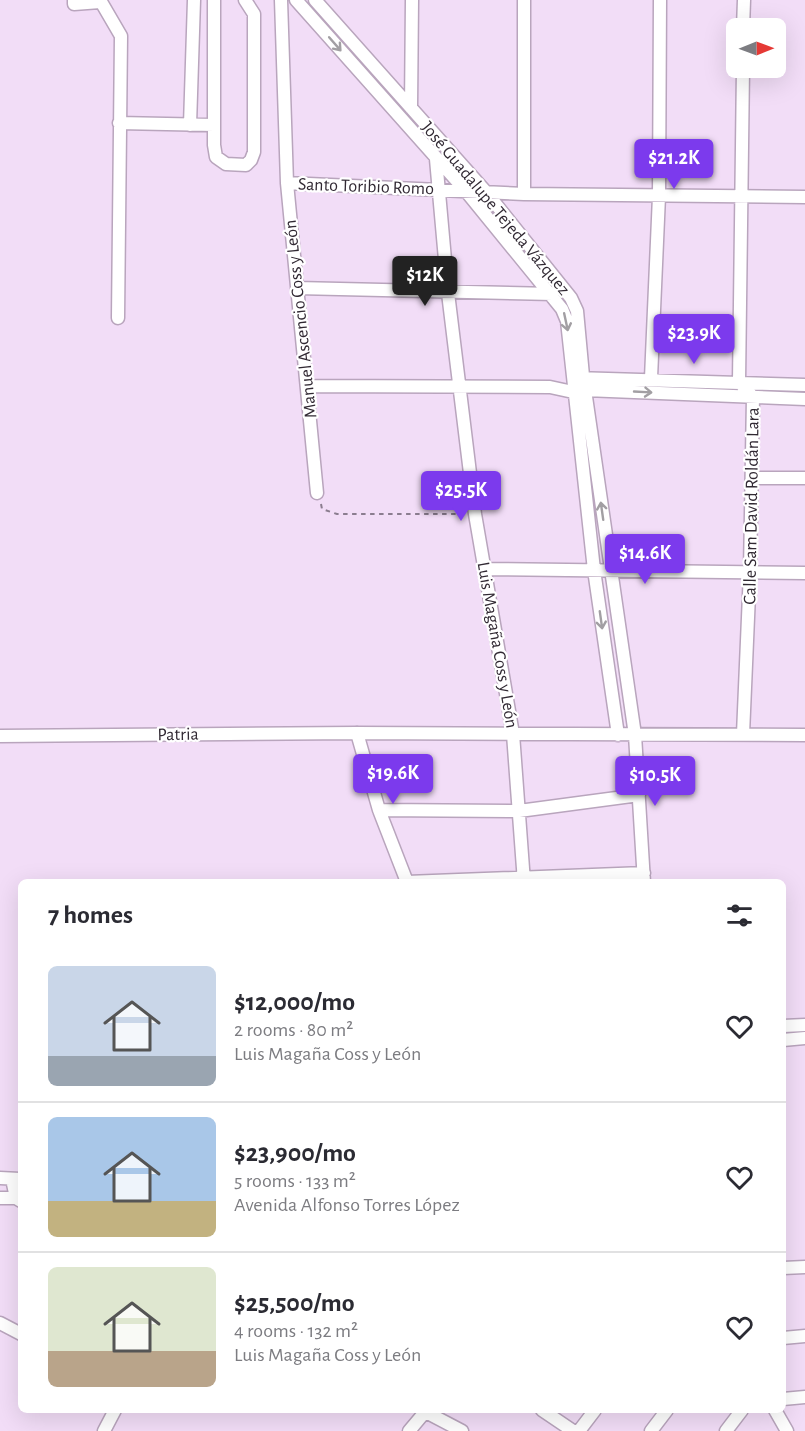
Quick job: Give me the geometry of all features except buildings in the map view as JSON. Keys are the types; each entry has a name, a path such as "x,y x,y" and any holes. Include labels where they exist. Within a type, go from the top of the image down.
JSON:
{"street":[{"path":"74,0 74,4 100,1 121,36 118,318"},
{"path":"190,125 194,0"},
{"path":"214,0 216,157 226,164 246,165 252,160 254,152 254,14 245,0"},
{"name":"Manuel Ascencio Coss y León","path":"281,0 287,183 317,493"},
{"name":"José Guadalupe Tejeda Vázquez","path":"296,0 465,190 553,294 567,321 611,570 635,735 644,877"},
{"name":"José Guadalupe Tejeda Vázquez","path":"315,0 486,192 571,298 577,311 577,377"},
{"path":"411,108 412,0"},
{"path":"524,0 524,194"},
{"path":"651,378 659,196 660,0"},
{"path":"743,18 744,0"},
{"name":"Calle Sam David Roldán Lara","path":"742,78 739,382 753,397 753,478 743,734"},
{"path":"119,123 214,125"},
{"name":"Luis Magaña Coss y León","path":"436,159 448,293 475,514 513,734 524,879"},
{"name":"Santo Toribio Romo","path":"287,183 524,194 805,197"},
{"path":"297,288 553,294"},
{"path":"549,387 577,377 805,385"},
{"path":"307,386 549,387 579,391 805,399"},
{"name":"José Guadalupe Tejeda Vázquez","path":"579,391 594,570 618,735"},
{"path":"753,478 805,478"},
{"path":"485,569 805,573"},
{"path":"357,733 379,810 406,879"},
{"name":"Patria","path":"0,736 357,733 805,735"},
{"path":"379,810 519,812 639,795"},
{"path":"564,879 644,877"},
{"path":"786,1026 805,1025"},
{"path":"786,1040 805,1038"},
{"path":"14,1180 18,1195"},
{"path":"0,1198 18,1199"},
{"path":"786,1268 805,1267"},
{"path":"0,1323 18,1332"},
{"path":"786,1338 805,1336"},
{"path":"786,1399 805,1397"},
{"path":"104,1431 113,1413"},
{"path":"409,1431 422,1413"},
{"path":"428,1413 462,1431"},
{"path":"546,1413 573,1431"},
{"path":"579,1431 594,1413"},
{"path":"651,1431 665,1413"},
{"path":"726,1431 740,1413"},
{"path":"777,1413 787,1431"}],"path":[{"path":"317,493 322,509 337,514 475,514"}]}
